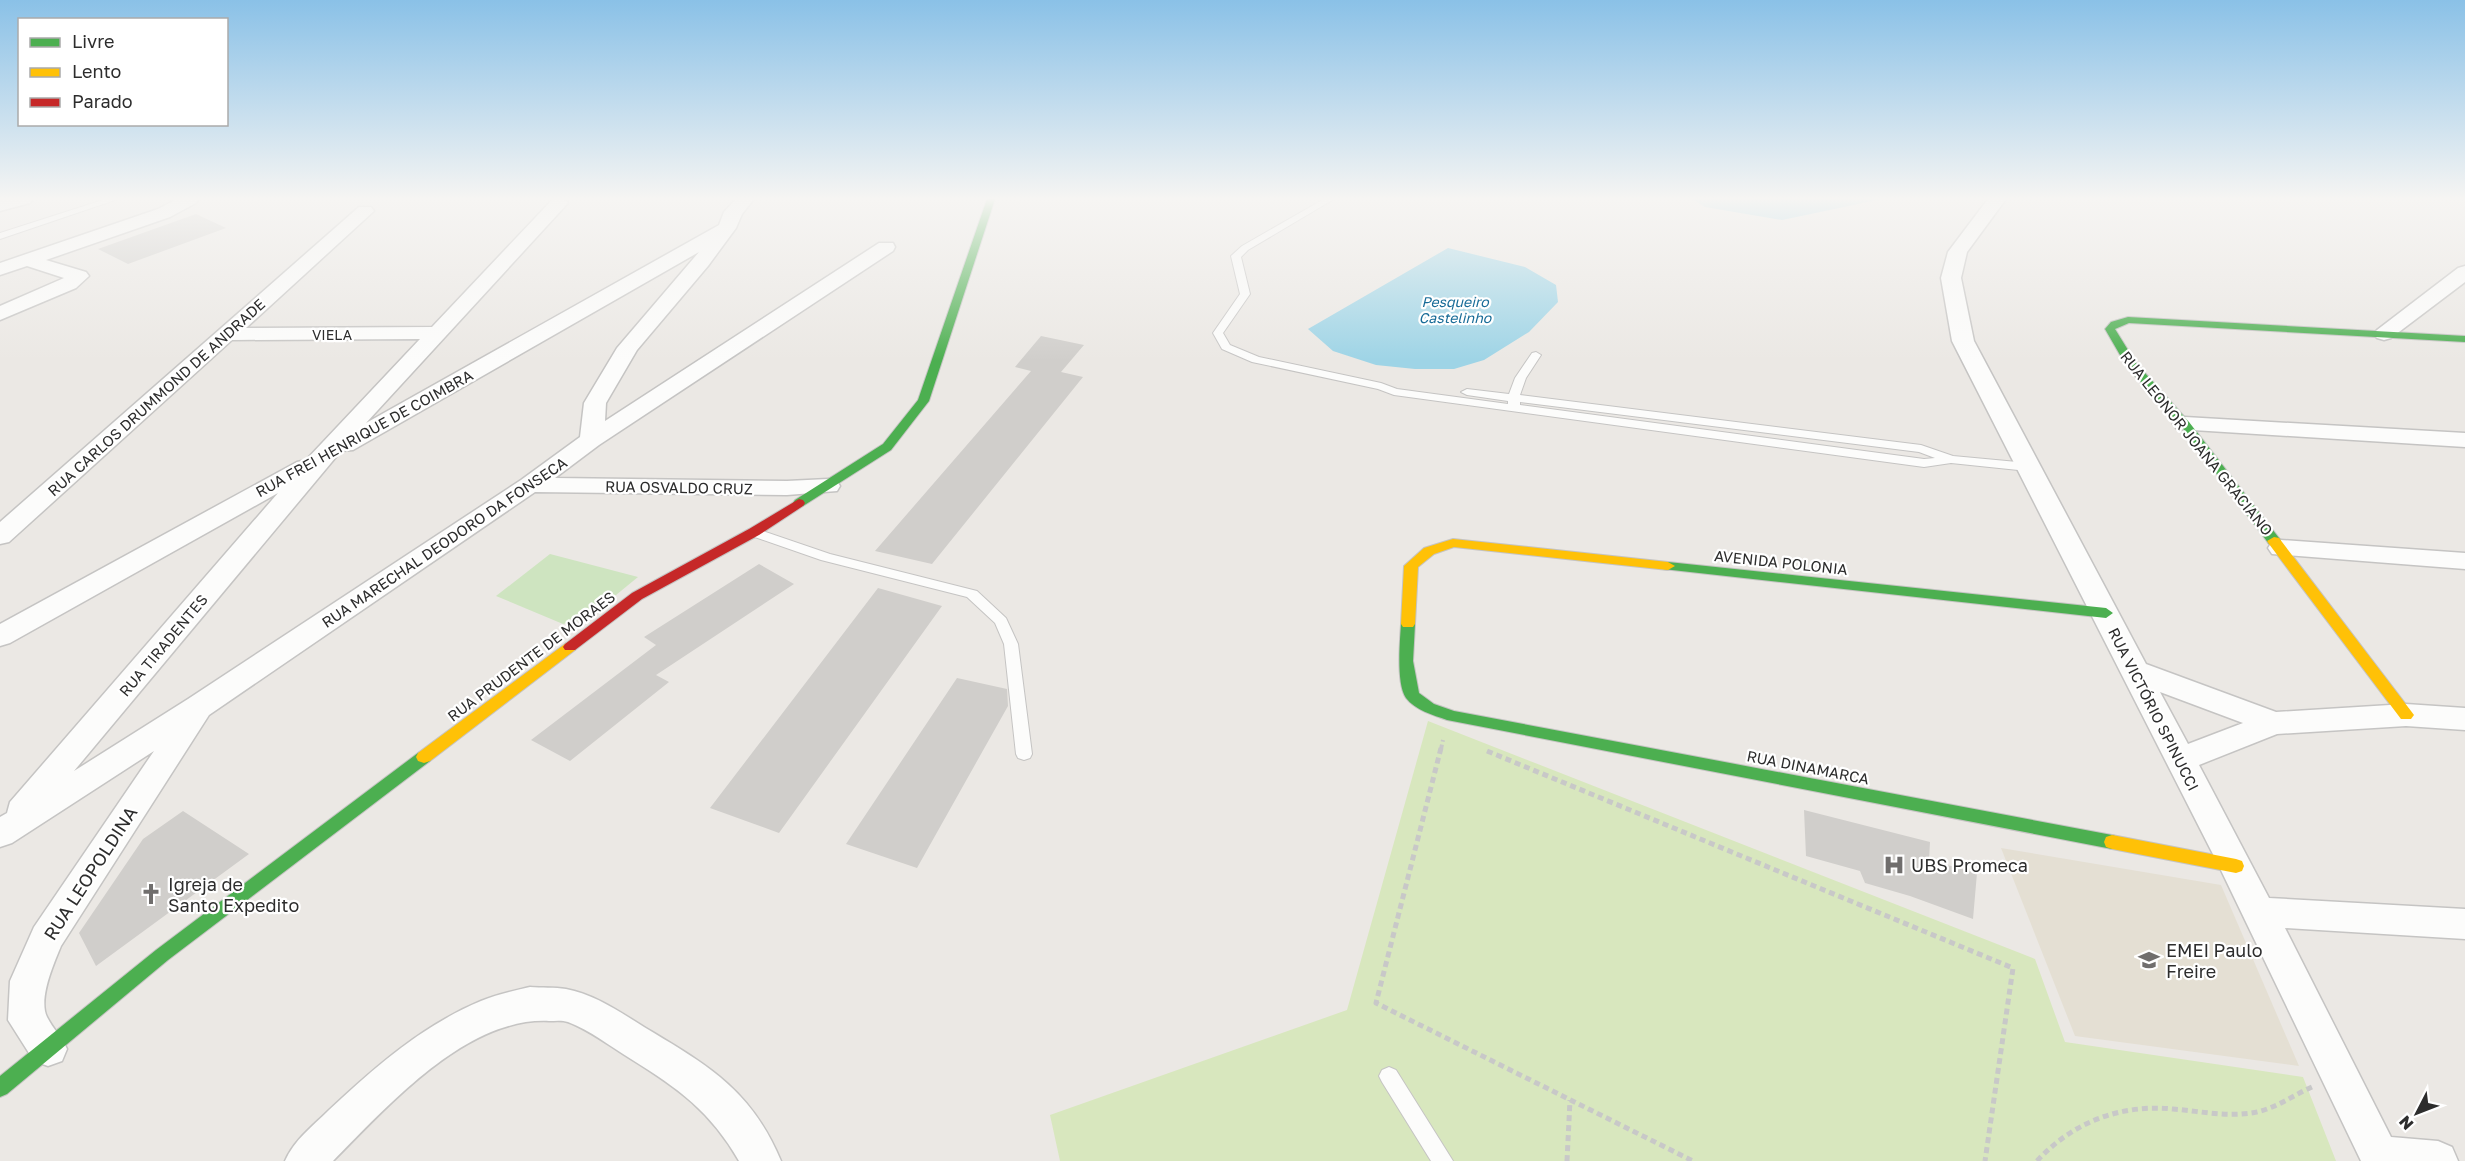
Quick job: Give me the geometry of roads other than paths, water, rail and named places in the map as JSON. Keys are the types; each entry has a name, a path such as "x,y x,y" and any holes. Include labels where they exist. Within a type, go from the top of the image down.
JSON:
{"street":[{"path":"0,269 44,253"},
{"name":"RUA CARLOS DRUMMOND DE ANDRADE","path":"0,536 317,253"},
{"name":"RUA TIRADENTES","path":"2,833 321,458 512,253"},
{"name":"RUA FREI HENRIQUE DE COIMBRA","path":"0,636 683,253"},
{"path":"591,440 595,402 628,348 706,253"},
{"name":"RUA MARECHAL DEODORO DA FONSECA","path":"2,833 199,706 530,485 591,440 877,253"},
{"name":"RUA PRUDENTE DE MORAES","path":"0,1088 162,955 637,596 754,532 887,447 923,401 975,253"},
{"name":"RUA VICTÓRIO SPINUCCI","path":"1958,253 1951,278 1963,341 2236,866 2382,1158"},
{"path":"0,314 69,284 79,276 24,260"},
{"path":"2384,334 2465,272"},
{"name":"RUA LEONOR JOANA GRACIANO","path":"2384,334 2128,320 2115,324 2110,329 2131,364 2185,424 2406,716"},
{"name":"VIELA","path":"226,334 438,333"},
{"path":"2384,334 2465,339"},
{"path":"2185,424 2465,440"},
{"name":"RUA OSVALDO CRUZ","path":"530,485 787,489 828,486"},
{"name":"AVENIDA POLONIA","path":"1406,661 1411,566 1420,555 1433,548 1452,543 2106,613"},
{"path":"2281,548 2465,561"},
{"name":"RUA DINAMARCA","path":"1406,661 1412,695 1429,708 1452,716 2236,866"},
{"path":"2135,671 2274,723"},
{"name":"RUA LEOPOLDINA","path":"48,1049 27,1020 27,981 47,938 199,706"},
{"path":"2179,760 2274,723 2406,716 2465,719"},
{"path":"2259,912 2465,924"},
{"path":"305,1161 387,1082 430,1048 472,1023 519,1004 566,1005 609,1026 673,1064 716,1097 748,1136 761,1161"},
{"path":"2382,1158 2438,1161"}],"lane":[{"path":"1238,253 1236,256 1245,294 1218,333 1226,347 1256,360 1381,386 1394,392 1514,403 1658,422 1791,447 1924,463 1952,459"},
{"path":"1514,403 1520,376 1536,355"},
{"path":"1658,422 1790,432 1921,449 1952,459 2028,467"},
{"path":"1790,432 1791,447"},
{"path":"754,532 826,557 972,594 1001,621 1011,644 1024,754"},
{"path":"1389,1076 1443,1161"}],"water":[{"name":"Pesqueiro Castelinho","path":"1439,253 1469,253 1525,267 1556,285 1558,302 1529,332 1484,360 1454,369 1415,369 1376,365 1333,351 1308,329"}],"place":[{"name":"UBS Promeca","path":"1894,865"},
{"name":"Igreja de Santo Expedito","path":"151,894"},
{"name":"EMEI Paulo Freire","path":"2149,960"}]}
